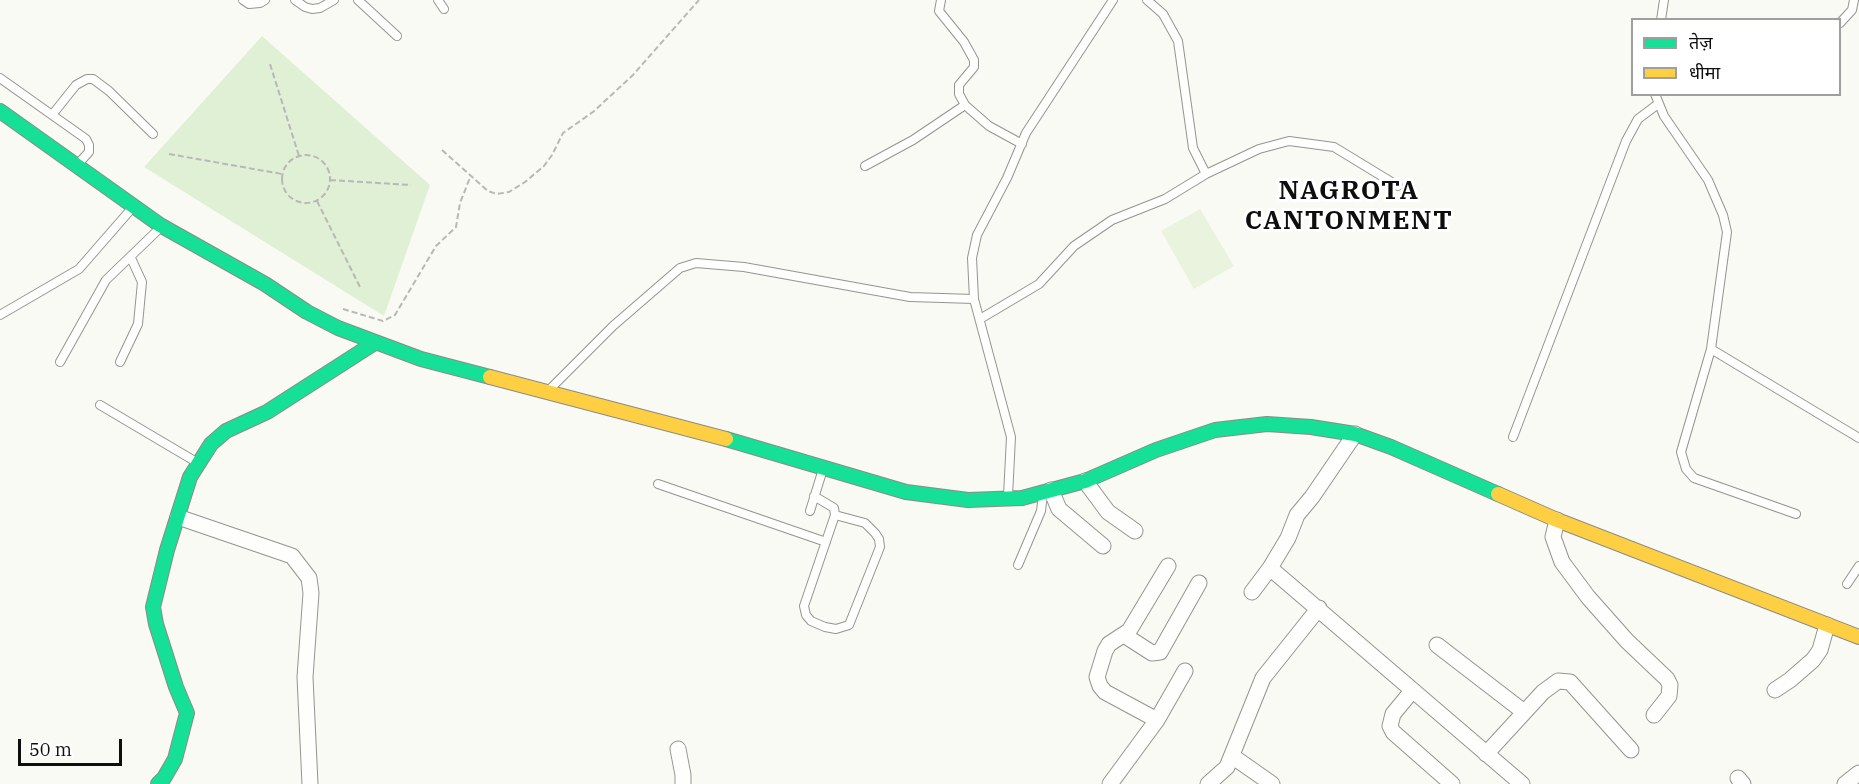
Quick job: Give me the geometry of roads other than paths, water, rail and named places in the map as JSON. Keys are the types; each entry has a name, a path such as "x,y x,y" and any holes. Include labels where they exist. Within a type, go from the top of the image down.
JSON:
{"main road":[{"path":"2,114 161,226 265,284 308,312 338,328 431,361 704,432 906,492 968,500 1022,498 1085,482 1156,450 1215,430 1267,424 1311,427 1355,434 1391,447 1557,519 1859,637"},
{"path":"158,784 175,759 187,713 176,687 156,624 153,607 190,477 211,444 225,431 267,412 376,342"}],"street":[{"path":"1252,592 1288,538 1297,515 1355,434"},
{"path":"1085,482 1108,512 1135,531"},
{"path":"1048,491 1059,509 1103,546"},
{"path":"178,517 292,556 309,578 311,593 305,676 310,784"},
{"path":"1557,519 1553,537 1562,562 1588,597 1627,641 1667,679 1670,685 1669,696 1654,715"},
{"path":"1157,720 1105,692 1100,686 1098,677 1109,644 1129,631 1168,566"},
{"path":"1270,568 1522,784"},
{"path":"1124,635 1152,653 1160,652 1199,583"},
{"path":"1208,784 1227,767 1263,678 1319,608"},
{"path":"1775,690 1813,660 1820,650 1827,625"},
{"path":"1437,645 1524,712"},
{"path":"1110,784 1157,720 1185,671"},
{"path":"1486,754 1524,712 1552,684 1558,681 1570,682 1630,750"},
{"path":"1412,692 1393,714 1390,726 1393,732 1452,784"},
{"path":"678,748 683,784"},
{"path":"1232,756 1272,784"},
{"path":"1845,784 1859,773"}],"lane":[{"path":"243,0 249,4 265,0"},
{"path":"295,0 305,8 312,9 320,8 334,0"},
{"path":"358,0 397,36"},
{"path":"438,0 444,9"},
{"path":"941,0 939,10 964,42 974,60 974,67 959,86 959,94 965,105 989,126 1022,144"},
{"path":"1007,498 1011,437 974,299 972,258 977,235 1007,178 1026,133 1113,0"},
{"path":"1148,0 1163,14 1178,41 1193,148 1206,174"},
{"path":"1661,18 1664,0"},
{"path":"1841,21 1852,10 1854,0"},
{"path":"0,78 86,139 89,152 77,165"},
{"path":"52,115 76,85 87,79 93,79 109,91 153,134"},
{"path":"1656,96 1664,116 1708,180 1724,215 1727,232 1711,349 1681,452 1686,469 1694,478 1796,514"},
{"path":"1513,437 1626,141 1638,119 1658,104"},
{"path":"865,166 913,140 965,105"},
{"path":"980,319 1039,284 1074,246 1112,220 1165,199 1206,174 1258,148 1289,141 1334,147 1398,186"},
{"path":"0,315 79,269 134,206"},
{"path":"60,362 106,280 119,266 131,258 161,226"},
{"path":"120,362 138,324 142,282 131,258"},
{"path":"547,392 613,326 680,268 696,263 744,267 910,297 974,299"},
{"path":"1711,349 1859,438"},
{"path":"100,405 199,463"},
{"path":"810,511 824,466"},
{"path":"658,484 826,542"},
{"path":"1018,565 1048,491"},
{"path":"814,496 834,508 835,515 804,606 806,615 811,621 825,627 844,627 849,624 880,547 879,539 865,524 835,515"},
{"path":"1847,584 1859,566"}],"district":[{"name":"NAGROTA CANTONMENT","path":"1349,206"}]}
